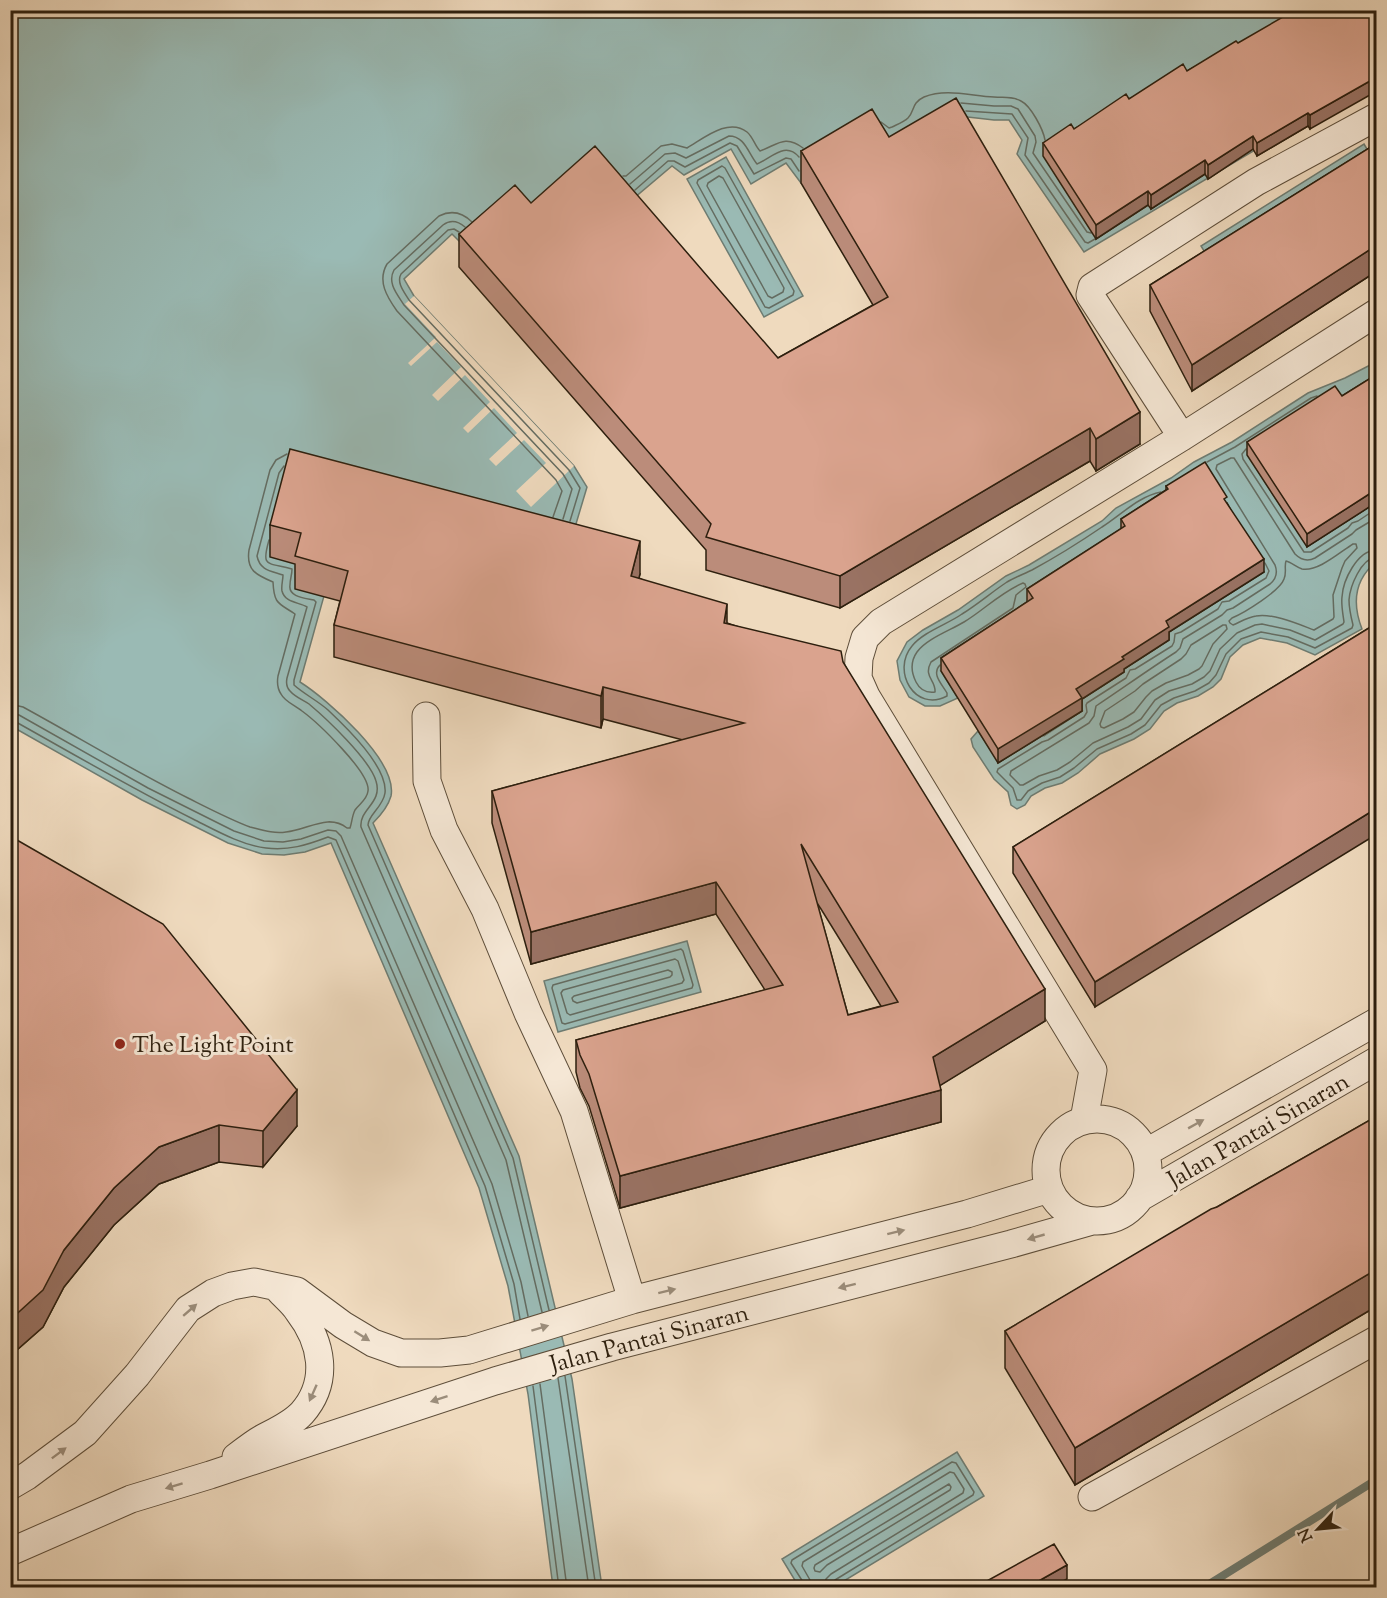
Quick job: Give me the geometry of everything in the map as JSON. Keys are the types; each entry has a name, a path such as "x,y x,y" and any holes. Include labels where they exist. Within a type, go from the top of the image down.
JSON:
{"street":[{"path":"1182,438 1090,295 1092,287 1256,182 1377,117"},
{"path":"1084,1120 1093,1070 866,696 858,678 859,658 865,638 881,622 1182,438 1377,313"},
{"path":"426,716 427,782 444,830 485,909 528,1013 574,1111 632,1300"},
{"name":"Jalan Pantai Sinaran","path":"1145,1153 1377,1022"},
{"name":"Jalan Pantai Sinaran","path":"1139,1198 1377,1061"},
{"path":"1096,1118 1112,1121 1126,1128 1138,1139 1145,1153 1148,1168 1146,1184 1139,1198 1130,1209 1106,1220 1092,1221 1066,1211 1049,1189 1046,1161 1050,1148 1068,1127 1084,1120 1096,1118"},
{"name":"Jalan Pantai Sinaran","path":"10,1486 85,1433 137,1376 188,1309 213,1293 232,1286 254,1282 297,1290 343,1325 373,1343 401,1353 470,1350 632,1300 967,1214 1049,1189"},
{"name":"Jalan Pantai Sinaran","path":"10,1552 131,1499 495,1381 612,1347 1092,1221"},
{"name":"Jalan Pantai Sinaran","path":"210,1475 302,1414 314,1394 320,1372 319,1350 309,1327 297,1309 276,1287"},
{"path":"1092,1497 1377,1340"}],"water":[{"path":"11,11 1376,11 1376,78 1084,252 1017,154 1022,140 1009,120 950,115 801,183 786,163 751,184 731,149 684,175 672,166 621,209 473,255 452,234 404,279 414,296 574,466 587,487 570,544 301,565 324,596 300,682 343,716 384,766 390,782 391,796 384,811 373,823 519,1156 572,1379 602,1587 553,1587 528,1394 508,1286 479,1188 331,843 305,852 284,855 262,854 228,843 142,800 11,726"},
{"path":"1364,144 1375,163 1212,264 1201,246"},
{"path":"726,157 803,296 764,317 687,179"},
{"path":"1376,362 1376,432 1248,455 1284,512 1376,502 1376,562 1363,576 1356,601 1362,629 1315,655 1287,643 1260,638 1243,645 1230,657 1221,679 1213,687 1164,711 1150,729 1100,754 1078,773 1062,783 1045,788 1031,796 1025,805 1017,809 1011,805 1008,792 994,779 973,747 971,739 978,731 999,762 1022,702 1044,736 1082,711 941,671 958,698 940,706 925,706 909,697 900,680 897,661 907,642 923,630 958,610 1006,576 1029,565 1102,521 1116,508 1232,442 1308,393"},
{"path":"687,941 701,992 558,1032 544,981"},
{"path":"957,1452 984,1496 834,1587 799,1587 782,1559"}],"pier":[{"path":"414,296 574,466 531,507 516,491 546,463 524,440 496,466 489,459 517,433 494,408 468,433 463,428 490,402 465,375 438,401 432,395 461,367 437,342 411,366 408,363 436,337 405,304"}],"building":[{"path":"1295,10 1377,10 1377,77 1257,143 1253,136 1208,165 1205,160 1151,195 1148,191 1096,225 1043,143 1071,124 1074,129 1126,94 1129,99 1183,64 1187,71 1236,41 1238,43"},
{"path":"956,98 1140,412 1096,439 1090,428 840,576 706,537 711,524 459,234 515,185 531,203 595,146 778,358 888,297 801,151 872,109 889,137"},
{"path":"1377,143 1377,245 1192,365 1150,285"},
{"path":"1377,374 1377,489 1307,534 1247,442 1335,386 1342,396"},
{"path":"290,449 640,541 631,576 727,604 724,623 841,651 843,662 1045,989 933,1057 941,1090 620,1176 589,1074 576,1040 783,985 716,882 531,932 492,791 744,723 603,687 601,696 334,625 348,571 295,556 301,533 270,525","holes":["801,844 898,1002 848,1015"]},
{"path":"1205,462 1227,497 1224,499 1264,559 1166,621 1169,627 1076,689 1082,698 998,749 941,658 1033,598 1027,589 1125,526 1121,519 1168,489 1166,486"},
{"path":"1377,623 1377,808 1095,982 1013,847"},
{"name":"The Light Point","path":"10,836 163,924 297,1090 263,1131 219,1125 159,1147 114,1188 64,1250 43,1290 10,1320"},
{"path":"1377,1116 1377,1269 1075,1448 1005,1331 1211,1209"},
{"path":"1054,1544 1067,1565 1028,1587 976,1587"}],"waterway":[{"path":"1203,1588 1376,1480"}],"place":[{"name":"The Light Point","path":"120,1044"}]}
